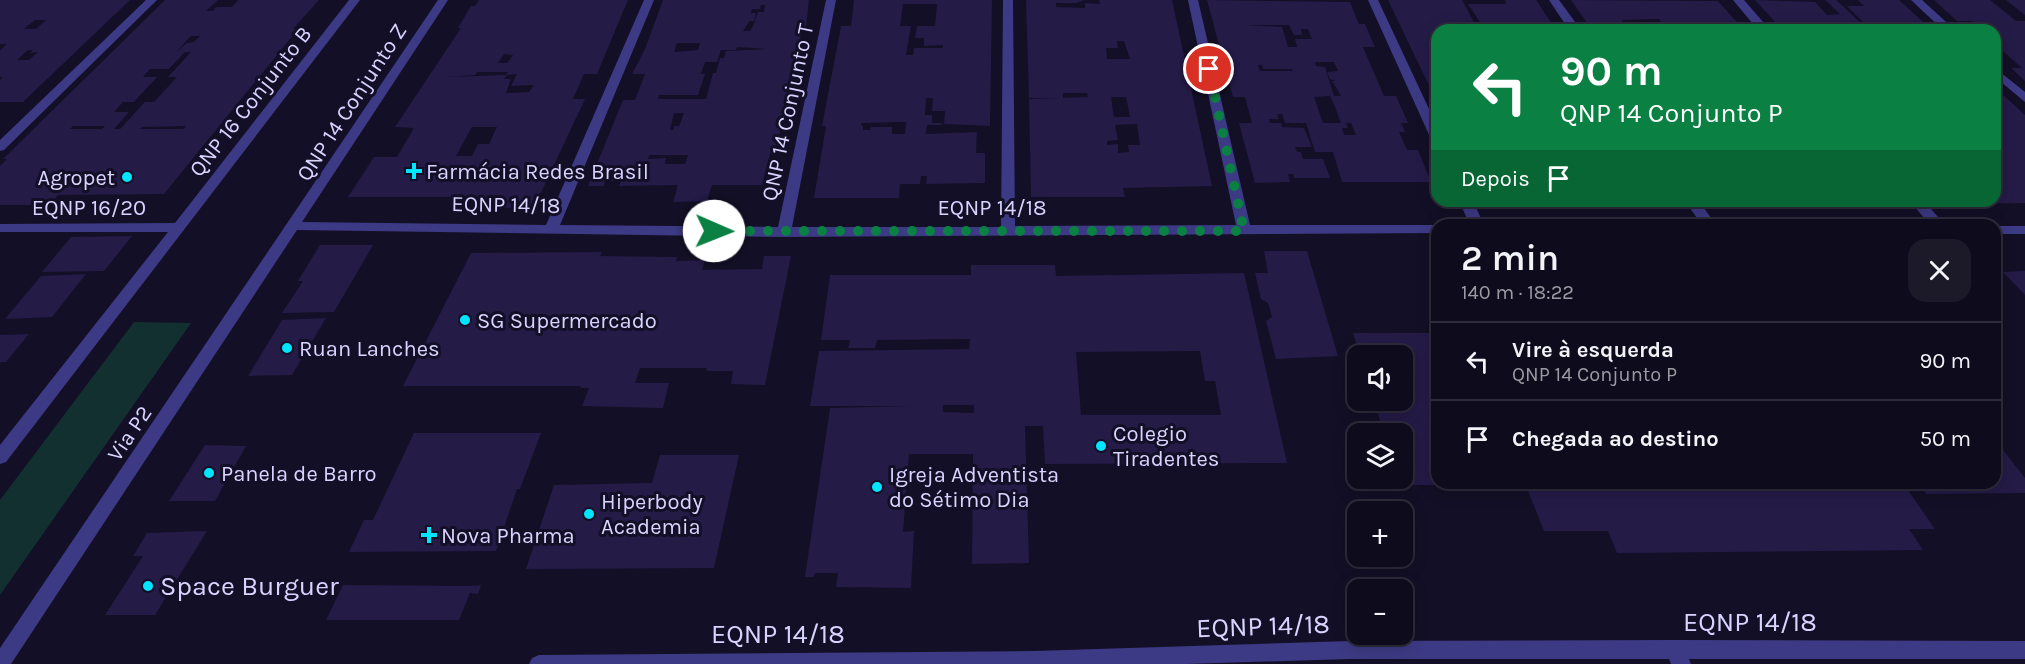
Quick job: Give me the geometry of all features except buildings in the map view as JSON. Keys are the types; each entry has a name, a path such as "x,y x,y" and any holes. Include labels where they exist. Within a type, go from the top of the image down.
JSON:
{"street":[{"path":"0,147 152,0"},
{"name":"QNP 16 Conjunto B","path":"178,227 355,0"},
{"name":"QNP 14 Conjunto Z","path":"295,226 443,0"},
{"path":"551,229 649,0"},
{"name":"QNP 14 Conjunto T","path":"784,232 831,0"},
{"path":"1008,0 1008,231"},
{"path":"1193,0 1244,231"},
{"path":"1373,0 1431,126"},
{"path":"1554,0 1571,24"},
{"path":"1738,0 1759,24"},
{"path":"1916,0 1943,24"},
{"path":"2001,76 2025,98"},
{"path":"1922,207 1933,219"},
{"name":"EQNP 14/18","path":"295,226 784,232 1431,229"},
{"name":"Via P2","path":"0,664 295,226"},
{"path":"0,457 178,227"},
{"name":"EQNP 16/20","path":"0,228 178,227"},
{"path":"2001,230 2025,230"},
{"name":"EQNP 14/18","path":"539,664 1034,662 1351,657 1996,657 2025,650"}],"green space":[{"path":"134,322 191,323 0,595 0,500"}],"place":[{"name":"Farmácia Redes Brasil","path":"414,171"},
{"name":"Agropet","path":"127,177"},
{"name":"SG Supermercado","path":"465,320"},
{"name":"Ruan Lanches","path":"287,348"},
{"name":"Colegio Tiradentes","path":"1101,446"},
{"name":"Panela de Barro","path":"209,473"},
{"name":"Igreja Adventista do Sétimo Dia","path":"877,487"},
{"name":"Hiperbody Academia","path":"589,514"},
{"name":"Nova Pharma","path":"429,535"},
{"name":"Space Burguer","path":"148,586"}],"route":[{"path":"714,231 1244,231 1209,69"}]}
